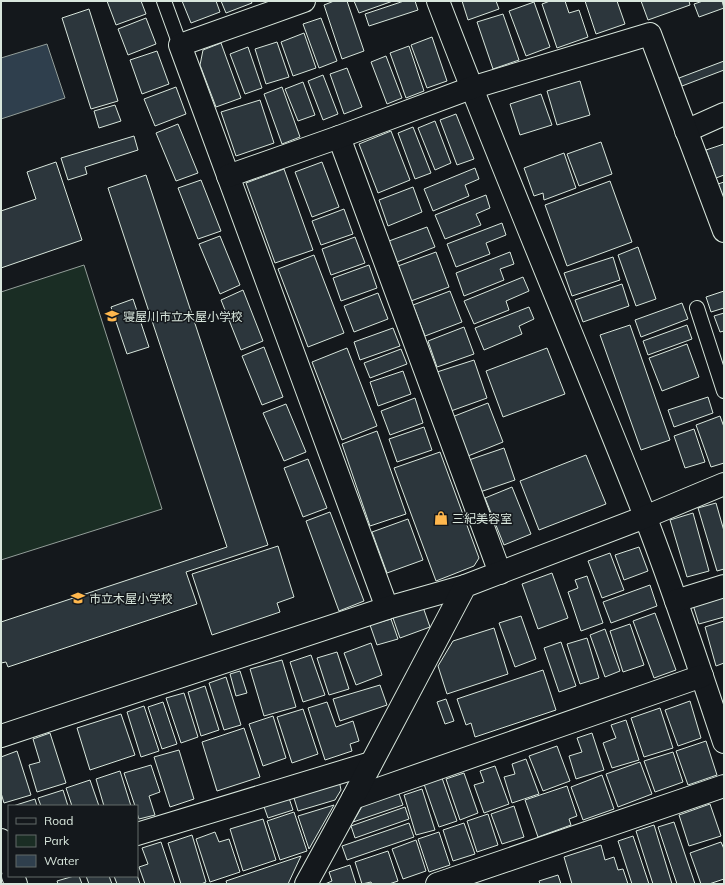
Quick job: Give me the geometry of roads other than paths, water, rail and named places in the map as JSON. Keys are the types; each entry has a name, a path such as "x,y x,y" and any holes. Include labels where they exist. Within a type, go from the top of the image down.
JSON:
{"street":[{"path":"304,1 180,45 387,608"},
{"path":"438,1 471,88 645,517 676,601 724,742"},
{"path":"228,176 471,88 650,34 724,230"},
{"path":"686,131 724,114"},
{"path":"339,137 500,573"},
{"path":"1,736 387,608 465,586 645,517 724,484"},
{"path":"306,884 465,586"},
{"path":"676,601 724,586"},
{"path":"353,798 702,676"},
{"path":"138,834 371,763"},
{"path":"437,884 724,786"},
{"path":"1,840 8,861"}],"lane":[{"path":"164,1 180,45"},
{"path":"697,308 724,391"}],"water":[{"path":"47,44 65,98 1,119 1,58"}],"place":[{"name":"寝屋川市立木屋小学校","path":"112,316"},
{"name":"三紀美容室","path":"441,518"},
{"name":"市立木屋小学校","path":"78,598"}]}
